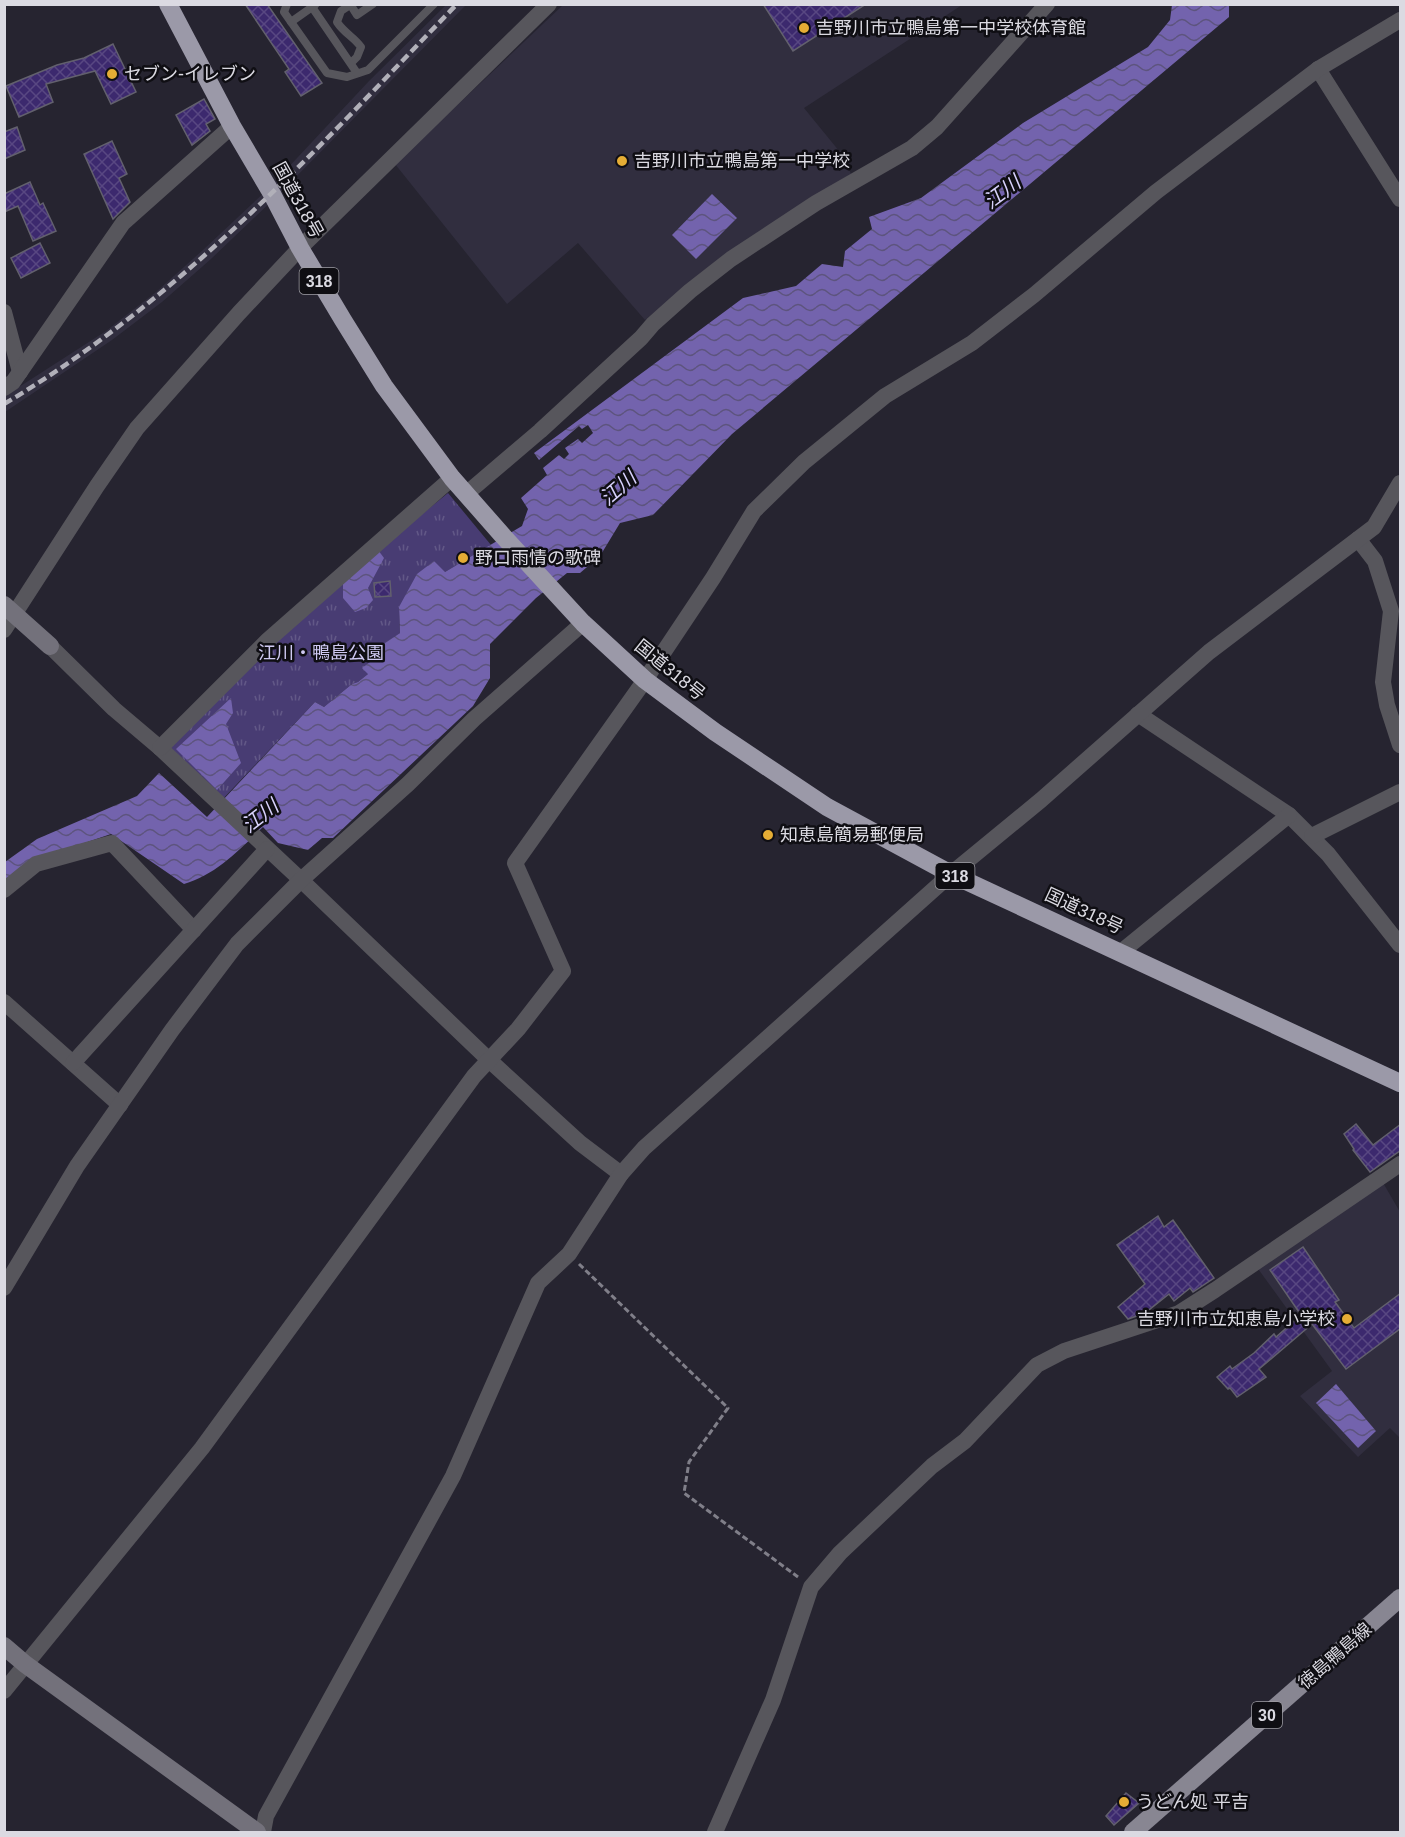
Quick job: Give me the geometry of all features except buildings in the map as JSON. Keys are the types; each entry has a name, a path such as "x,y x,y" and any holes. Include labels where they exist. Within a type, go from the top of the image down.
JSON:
{"highway":[{"name":"国道318号","path":"168,4 232,126 275,198 300,248 384,386 452,478 503,536 583,623 645,680 714,732 827,807 951,874 1401,1083"}],"main road":[{"name":"徳島鴨島線","path":"1133,1833 1401,1598"}],"street":[{"path":"549,4 300,248 137,428 8,617 50,646 114,709 160,748 301,880 488,1059 580,1143 621,1174"},
{"path":"466,494 540,432 661,317 731,259 816,203 912,148 937,127 1047,4"},
{"path":"4,1691 202,1448 488,1059 518,1029 563,971 515,863 645,680 713,578 754,511 804,462 885,396 972,343 1034,295 1156,192 1318,69 1401,20"},
{"path":"1318,69 1401,199"},
{"path":"4,388 13,382 123,223 232,126"},
{"path":"4,312 20,372"},
{"path":"160,748 268,640 452,478"},
{"path":"263,1833 266,1816 453,1476 538,1284 569,1254 621,1174 644,1148 951,874 1041,800 1209,652 1374,527 1401,483"},
{"path":"1358,539 1375,561 1391,611 1383,682 1387,705 1401,745"},
{"path":"4,1288 77,1166 172,1030 237,944 301,880 408,784 474,719 583,623"},
{"path":"1138,714 1289,815 1312,836 1401,945"},
{"path":"1312,836 1401,792"},
{"path":"1121,952 1289,815"},
{"path":"4,890 36,864 112,843 194,930"},
{"path":"73,1063 194,930 263,845"},
{"path":"4,1002 120,1105"},
{"path":"715,1833 773,1700 811,1587 840,1553 932,1466 965,1441 1037,1365 1064,1351 1179,1312 1401,1164"},
{"path":"4,1646 25,1664 257,1833"}],"lane":[{"path":"287,4 284,12 327,72 347,77 368,70 434,4"},
{"path":"351,63 357,57 361,47 356,39 344,33 337,22 341,11 350,5 357,15 373,4"},
{"path":"291,22 314,5 357,73"}],"path":[{"path":"569,1254 728,1408 689,1462 684,1493 811,1587"}],"shaded area":[{"path":"446,5 466,5 275,198 211,259 162,302 112,340 5,412 5,396 106,331 156,292 203,250 269,188 369,81"},
{"name":"吉野川市立鴨島第一中学校","path":"563,5 962,5 804,108 844,157 851,174 749,238 645,320 578,243 507,304 395,164"},
{"name":"吉野川市立知恵島小学校","path":"1382,1181 1400,1212 1400,1438 1390,1428 1358,1457 1300,1396 1332,1371 1256,1266"}],"green space":[{"name":"江川・鴨島公園","path":"448,493 491,545 445,572 399,607 400,633 371,653 375,659 368,674 324,707 315,702 218,804 160,748 269,639"}],"water":[{"name":"江川","path":"1172,5 1229,5 1229,17 732,434 653,515 620,523 600,556 580,573 567,573 536,598 490,644 490,678 473,706 333,838 322,838 308,850 278,843 263,827 217,868 184,884 111,834 28,862 5,881 5,862 37,839 137,796 159,773 207,817 315,702 324,707 368,674 362,668 374,659 370,653 400,633 399,607 417,574 434,561 445,572 522,526 528,509 521,498 547,475 543,468 559,455 564,459 569,454 565,448 578,439 582,443 593,433 588,425 582,429 579,426 539,460 534,453 743,298 796,286 822,264 843,267 845,251 872,229 869,217 921,198 1023,123 1148,47 1170,20"},
{"path":"712,194 737,218 696,259 672,235"},
{"path":"378,550 384,558 368,588 373,600 366,608 355,612 343,598 343,581"},
{"path":"231,698 233,713 226,724 241,763 217,790 176,749"},
{"path":"1336,1384 1376,1431 1358,1448 1316,1403"}],"railway":[{"path":"4,404 68,363 188,270 299,167 457,4"}],"place":[{"name":"吉野川市立鴨島第一中学校体育館","path":"804,28"},
{"name":"セブン-イレブン","path":"112,74"},
{"name":"吉野川市立鴨島第一中学校","path":"622,161"},
{"name":"野口雨情の歌碑","path":"463,558"},
{"name":"知恵島簡易郵便局","path":"768,835"},
{"name":"吉野川市立知恵島小学校","path":"1347,1319"},
{"name":"うどん処 平吉","path":"1124,1802"}]}
